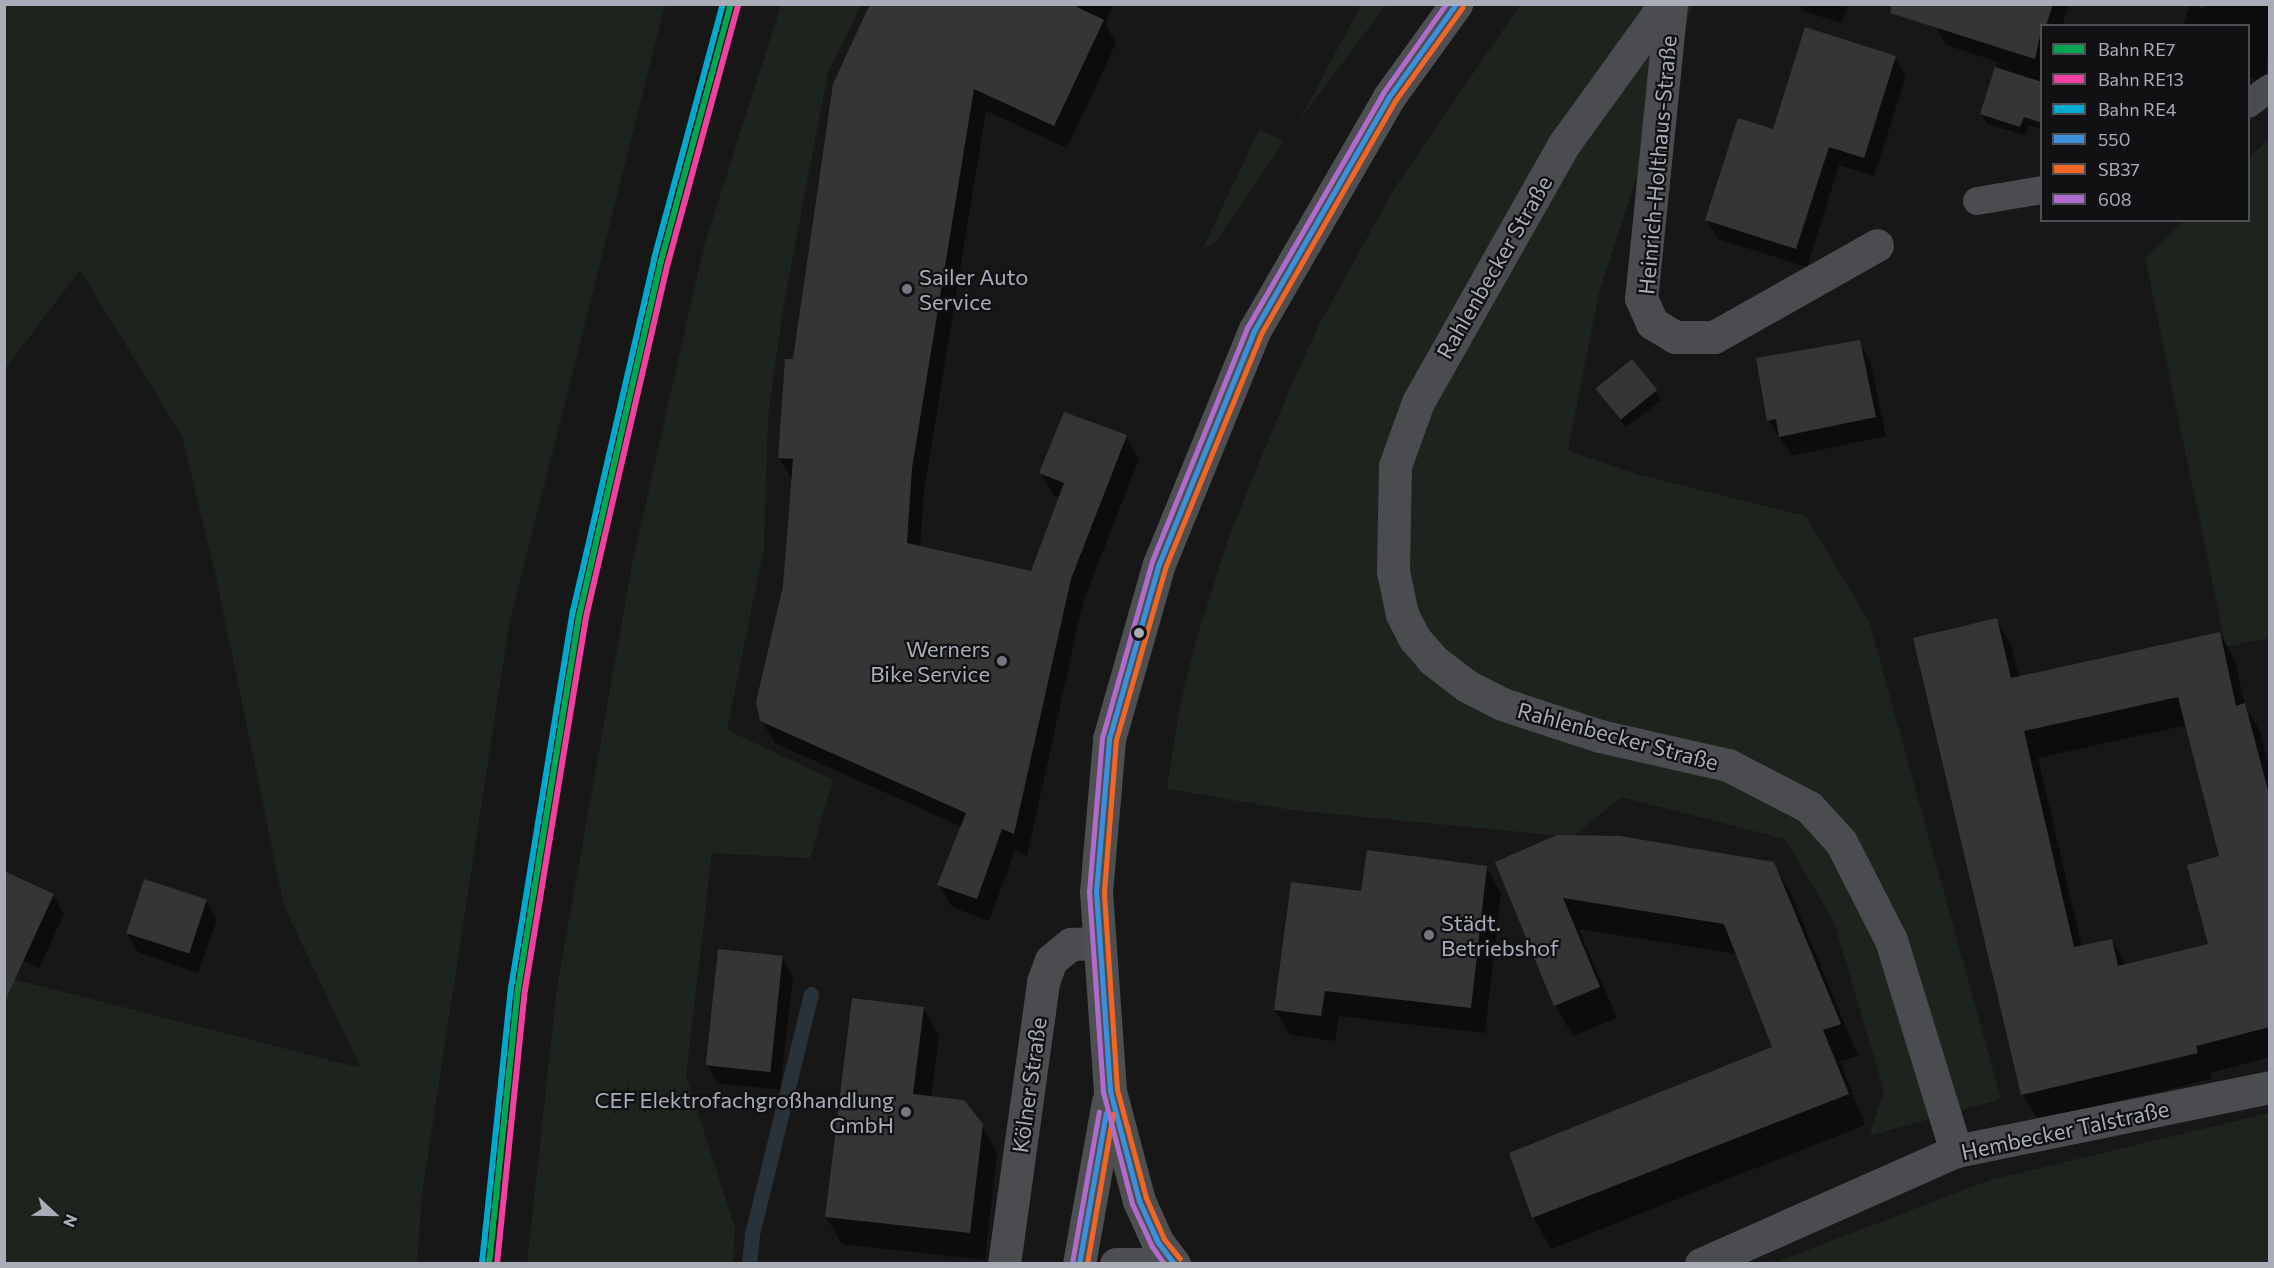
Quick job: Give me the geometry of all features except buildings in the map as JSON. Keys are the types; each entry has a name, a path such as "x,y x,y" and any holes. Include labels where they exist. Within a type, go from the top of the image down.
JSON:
{"main road":[{"path":"1174,1263 1158,1243 1139,1201 1110,1091 1096,892 1109,739 1163,554 1254,331 1389,97 1456,4"},
{"path":"1079,1263 1110,1091"},
{"path":"1116,1263 1145,1263"}],"street":[{"name":"Rahlenbecker Straße","path":"1665,4 1564,144 1418,402 1395,466 1393,571 1402,614 1415,639 1433,660 1467,686 1503,704 1600,736 1728,765 1809,807 1841,842 1891,940 1956,1151"},
{"name":"Heinrich-Holthaus-Straße","path":"1671,4 1641,298 1652,323 1676,337 1714,337 1877,245"},
{"name":"Kölner Straße","path":"1004,1263 1043,981 1052,960 1071,944 1099,943"},
{"name":"Hembecker Talstraße","path":"1701,1263 1956,1151 2270,1087"}],"lane":[{"path":"2250,103 2270,88"},
{"path":"1977,201 2040,190"}],"shaded area":[{"path":"5,5 665,5 509,625 422,1193 417,1263 5,1263 5,977 361,1068 284,906 219,591 182,436 80,270 5,369"},
{"path":"781,5 861,5 828,72 784,303 768,416 764,547 727,730 833,780 810,858 712,853 686,1076 735,1228 733,1263 527,1263 557,988 633,560 704,246"},
{"path":"1361,5 1386,5 1299,121"},
{"path":"1520,5 1692,5 1599,293 1568,451 1639,475 1806,516 1869,621 2001,1099 1869,1136 1884,1091 1834,922 1785,839 1621,797 1572,837 1292,810 1167,789 1179,710 1197,637 1230,534 1290,388 1320,323 1394,189"},
{"path":"1259,130 1284,141 1216,242 1203,248"},
{"path":"2269,138 2269,638 2226,647 2145,258 2183,222 2250,222 2250,157"},
{"path":"2269,1113 2269,1263 1774,1263 1990,1180"}],"waterway":[{"path":"749,1264 752,1234 811,994"}],"rail line":[{"name":"RE4","path":"482,1263 511,988 573,611 654,259 723,4"},
{"name":"RE7","path":"489,1264 518,989 580,612 661,261 731,4"},
{"name":"RE13","path":"497,1264 525,990 587,613 668,263 738,6"}],"transit line":[{"name":"608","path":"1164,1264 1152,1247 1132,1204 1103,1092 1089,892 1102,738 1152,561 1247,328 1383,93 1446,4"},
{"name":"550","path":"1174,1264 1158,1243 1139,1201 1110,1091 1096,892 1109,739 1159,564 1254,331 1389,97 1456,4"},
{"name":"SB37","path":"1180,1259 1164,1239 1146,1198 1117,1090 1104,892 1116,740 1166,566 1261,334 1395,101 1462,8"},
{"name":"608","path":"1072,1263 1099,1112"},
{"name":"550","path":"1079,1264 1106,1113"},
{"name":"SB37","path":"1087,1264 1113,1114"}],"place":[{"name":"Sailer Auto Service","path":"907,289"},
{"name":"Werners Bike Service","path":"1002,661"},
{"name":"Städt. Betriebshof","path":"1429,935"},
{"name":"CEF Elektrofachgroßhandlung GmbH","path":"906,1112"}]}
